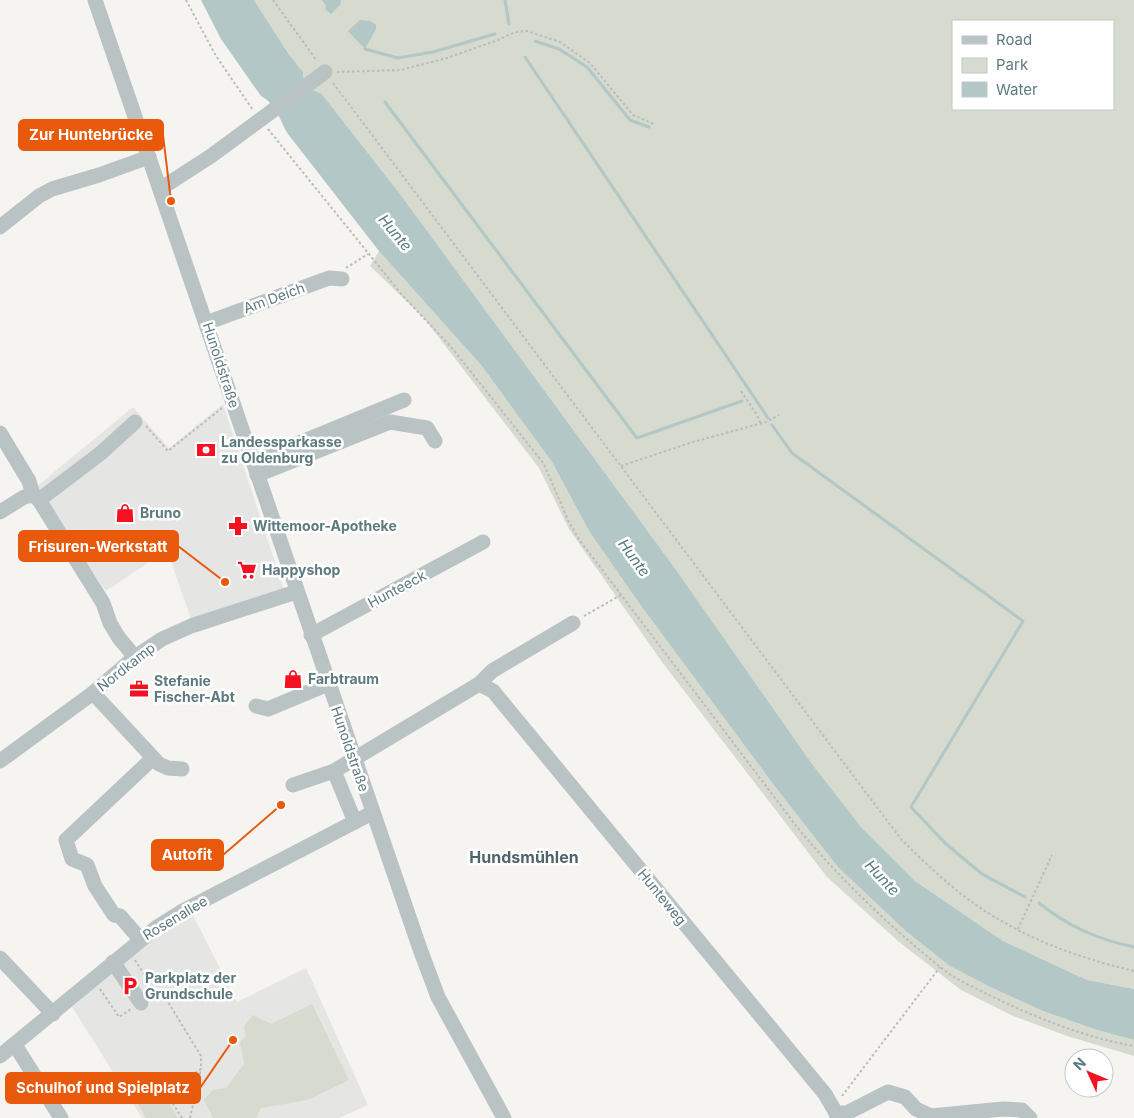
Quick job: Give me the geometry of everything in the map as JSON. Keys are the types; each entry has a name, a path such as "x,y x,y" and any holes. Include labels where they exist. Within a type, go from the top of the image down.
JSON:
{"street":[{"name":"Hunoldstraße","path":"95,0 372,813 438,997 504,1118"},
{"path":"160,189 211,156 320,74"},
{"path":"0,227 39,196 52,189 100,175 149,157"},
{"name":"Am Deich","path":"206,323 329,278 342,279"},
{"path":"255,469 404,400"},
{"path":"0,512 24,497 36,497 101,453 135,422"},
{"path":"255,469 390,422 427,428 435,441"},
{"path":"0,433 36,497 103,603 110,623 135,658"},
{"name":"Hunteeck","path":"311,635 483,542"},
{"name":"Nordkamp","path":"0,761 93,693 135,658 162,639 191,626 296,592"},
{"path":"293,785 334,771 479,684 492,671 573,623"},
{"path":"256,706 268,709 328,684"},
{"name":"Hunteweg","path":"479,684 493,691 825,1094 837,1115"},
{"path":"93,693 154,758 168,768 182,769"},
{"path":"134,944 120,916 114,915 106,906 87,865 72,859 66,845 66,840 154,758"},
{"path":"334,771 355,822"},
{"name":"Rosenallee","path":"0,1056 54,1014 134,944 181,912 372,813"},
{"path":"0,958 54,1014"},
{"path":"113,962 140,1003"},
{"path":"15,1045 62,1118"},
{"path":"837,1115 847,1113 888,1092 905,1097 916,1109 931,1116 1003,1109 1022,1110 1030,1118"}],"path":[{"path":"186,0 216,56 265,115 368,254 408,302 452,348 544,464 574,532 797,828 833,870 902,937 965,983 1016,1009 1091,1037 1134,1046"},
{"path":"273,0 320,74 621,466 881,815 901,839 930,867 979,907 1055,948 1090,961 1134,971"},
{"path":"320,74 401,70 447,58 515,32 527,31 539,33 560,42 590,63 633,116 654,124"},
{"path":"342,279 345,269 368,254"},
{"path":"741,390 761,424"},
{"path":"135,422 143,423 168,451 232,400"},
{"path":"621,466 693,442 761,424 779,414"},
{"path":"573,623 621,595"},
{"path":"1018,929 1052,855"},
{"path":"134,944 156,993 168,1002 201,1056 202,1069 190,1118"},
{"path":"837,1115 838,1101 940,966"},
{"path":"93,979 119,1017 156,993"},
{"path":"182,1118 166,1093 202,1069"}],"shaded area":[{"path":"223,404 284,589 191,619 167,550 106,591 47,508 36,487 133,407 169,448"},
{"path":"193,915 237,1002 306,968 368,1105 339,1118 142,1118 72,1007 145,945"}],"green space":[{"path":"254,0 1134,0 1134,989 1087,980 1003,941 915,881 862,828 812,764 674,567 400,194 321,93 313,90 306,84 303,72 288,53"},
{"path":"379,251 481,365 552,462 589,531 639,603 773,784 837,866 950,966 1043,1011 1097,1030 1134,1040 1134,1056 1114,1050 1114,1048 1107,1048 1067,1036 1011,1015 961,990 899,942 827,877 662,662 569,529 539,468 424,318 370,266"},
{"path":"312,1004 349,1080 308,1100 261,1108 256,1118 213,1118 204,1100 213,1090 226,1088 244,1064 240,1042 246,1036 244,1026 253,1015 271,1024"},
{"path":"159,1087 178,1118 146,1118 136,1101"}],"water":[{"name":"Hunte","path":"201,0 254,0 288,53 303,72 307,86 321,93 400,194 674,567 812,764 862,828 915,881 1003,941 1087,980 1134,989 1134,1040 1097,1030 1043,1011 950,966 906,931 837,866 773,784 639,603 589,531 552,462 481,365 379,251 288,134 274,108 261,96 221,39"},
{"path":"322,0 341,0 340,5 331,14 325,9 326,6"},
{"path":"360,20 370,21 376,25 376,29 365,49 348,31"}],"waterway":[{"path":"505,0 509,24"},
{"path":"365,49 398,58 433,52 495,34"},
{"path":"535,41 559,49 587,67 630,120 649,127"},
{"path":"525,57 768,418"},
{"path":"385,102 637,438 742,401"},
{"path":"772,425 792,453 1023,621 911,807 945,843 982,874 1025,897"},
{"path":"1039,903 1061,919 1084,931 1134,947"}],"place":[{"name":"Zur Huntebrücke","path":"171,201"},
{"name":"Landessparkasse zu Oldenburg","path":"206,450"},
{"name":"Bruno","path":"125,513"},
{"name":"Wittemoor-Apotheke","path":"238,526"},
{"name":"Happyshop","path":"247,570"},
{"name":"Frisuren-Werkstatt","path":"225,582"},
{"name":"Farbtraum","path":"293,679"},
{"name":"Stefanie Fischer-Abt","path":"139,689"},
{"name":"Autofit","path":"281,805"},
{"name":"Parkplatz der Grundschule","path":"130,986"},
{"name":"Schulhof und Spielplatz","path":"233,1040"}],"district":[{"name":"Hundsmühlen","path":"524,857"}]}
